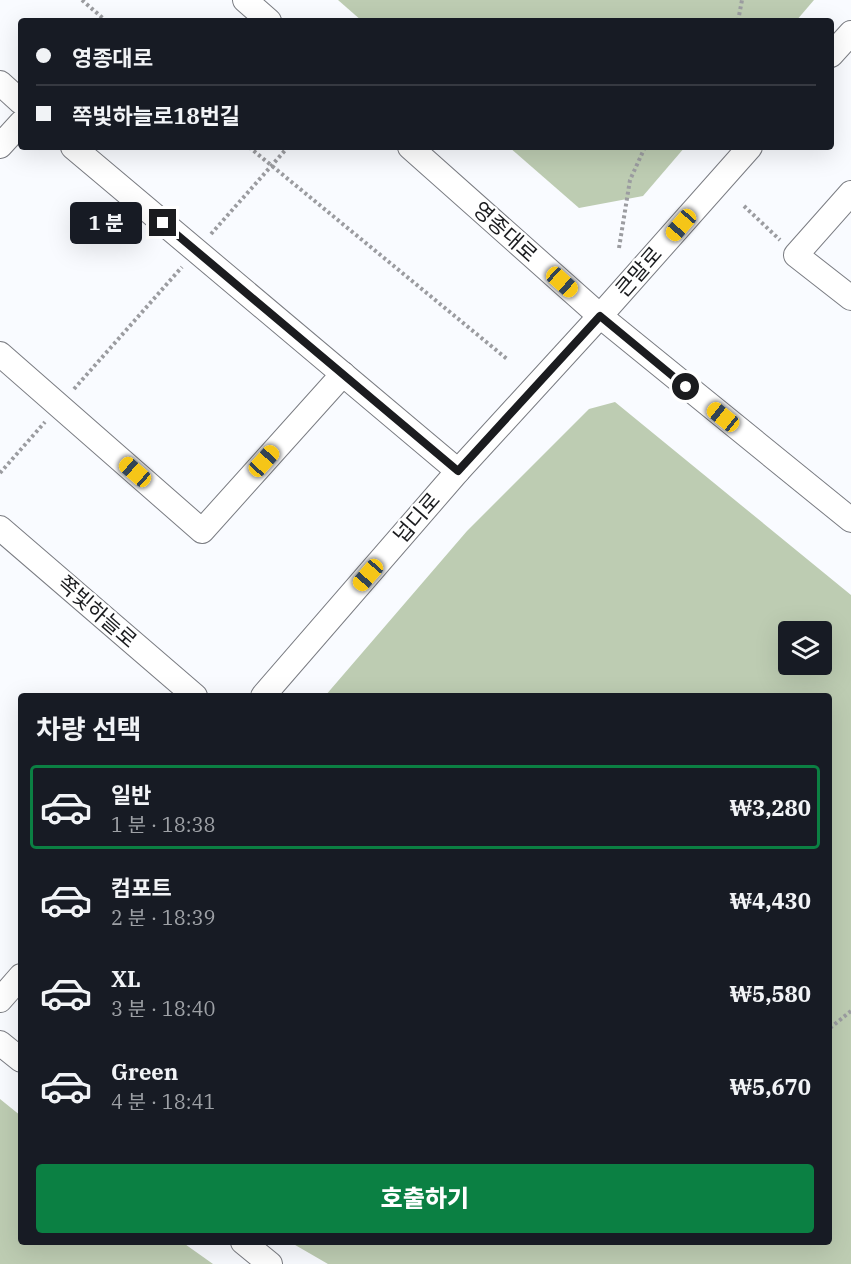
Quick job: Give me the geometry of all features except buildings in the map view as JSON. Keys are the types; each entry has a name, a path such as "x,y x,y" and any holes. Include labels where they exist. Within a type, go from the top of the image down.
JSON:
{"street":[{"path":"245,0 266,18"},
{"path":"834,52 851,33"},
{"path":"0,83 18,99"},
{"path":"0,146 18,126"},
{"path":"77,150 458,471"},
{"name":"영종대로","path":"413,150 600,316 851,520"},
{"name":"큰말로","path":"600,316 747,150"},
{"path":"851,193 796,255 851,298"},
{"name":"넙디로","path":"266,693 458,471 600,316"},
{"path":"0,354 202,531 343,374"},
{"name":"쪽빛하늘로","path":"0,528 192,693"},
{"path":"0,1000 18,979"},
{"path":"0,1043 18,1058"},
{"path":"247,1245 270,1264"}],"path":[{"path":"82,0 103,18"},
{"path":"739,18 742,0"},
{"path":"252,150 507,359"},
{"path":"209,236 285,150"},
{"path":"619,248 630,180 644,150"},
{"path":"744,206 796,255"},
{"path":"70,394 186,262"},
{"path":"0,473 46,421"},
{"path":"832,1026 851,1011"}],"green space":[{"path":"338,0 814,0 799,18 359,18"},
{"path":"512,150 682,150 643,196 579,208"},
{"path":"615,402 851,595 851,1264 328,1264 295,1245 832,1245 832,693 328,693 467,531 589,409"},
{"path":"0,1099 18,1114 18,1245 186,1245 213,1264 0,1264"}],"route":[{"path":"163,223 458,471 600,316 686,387"}]}
